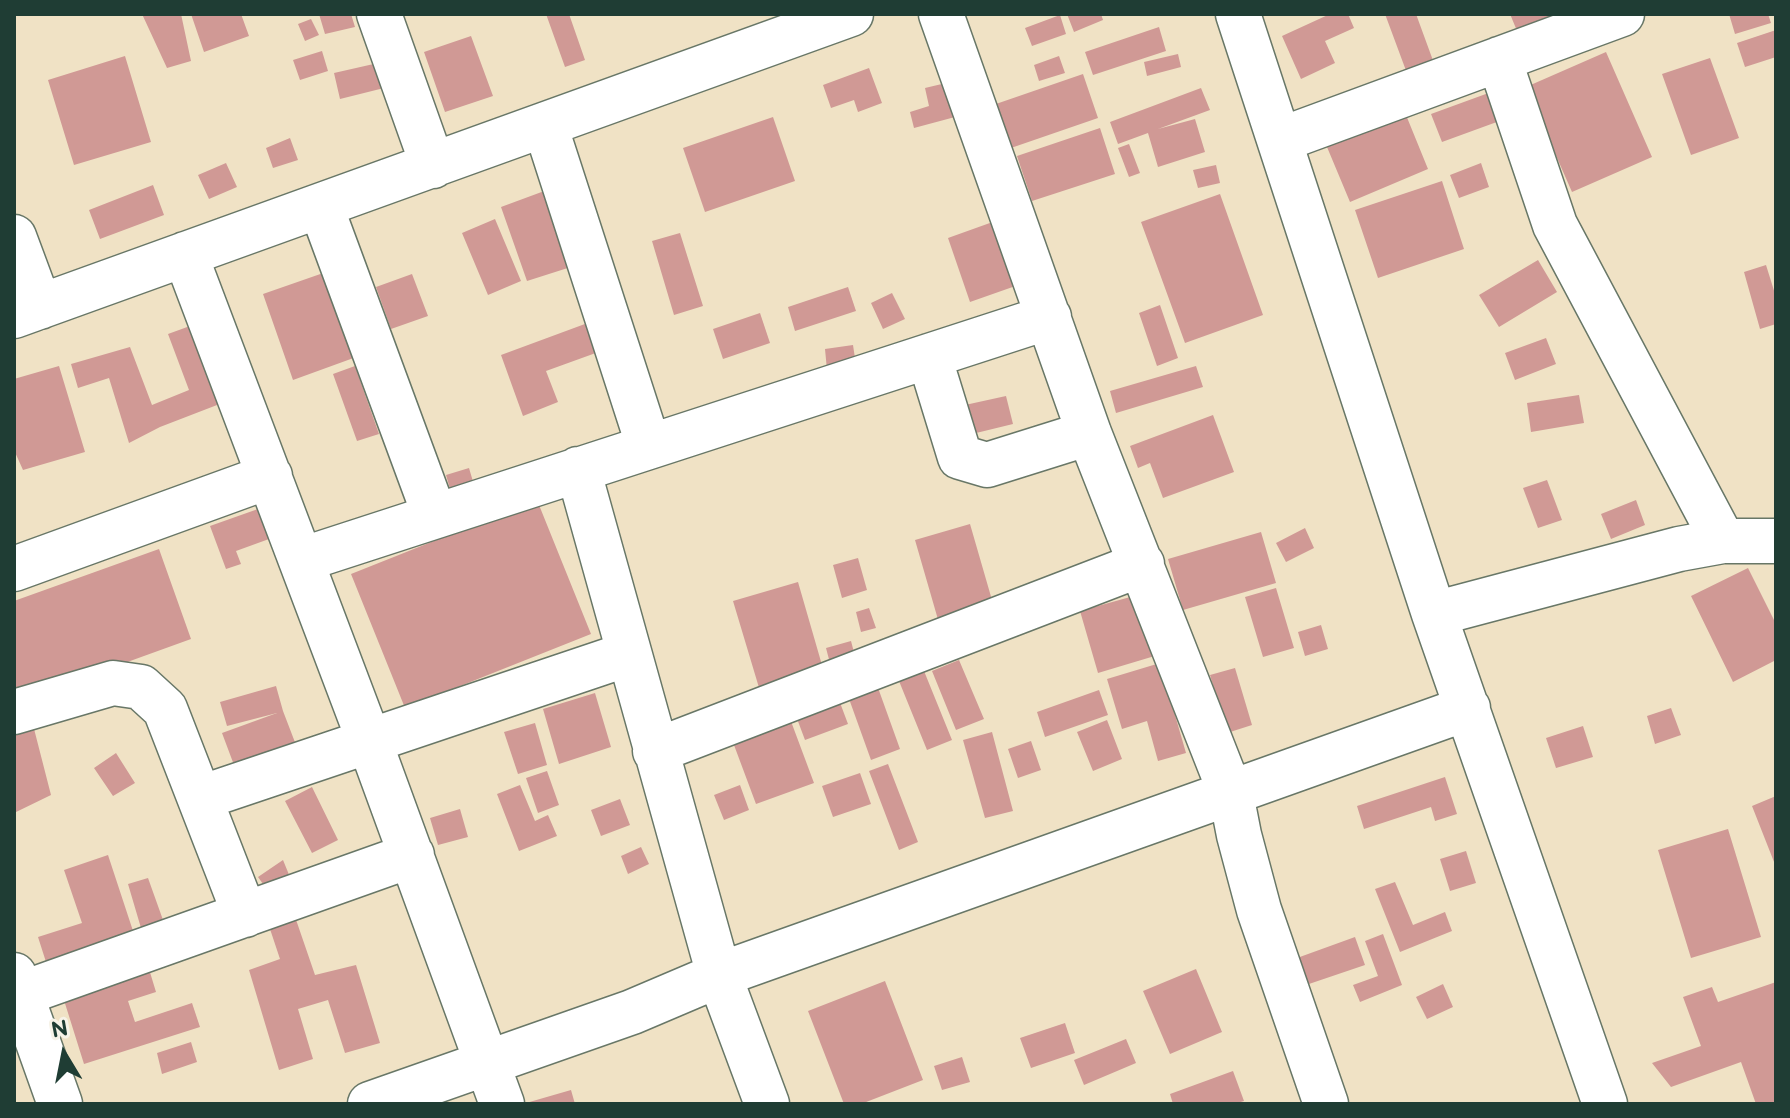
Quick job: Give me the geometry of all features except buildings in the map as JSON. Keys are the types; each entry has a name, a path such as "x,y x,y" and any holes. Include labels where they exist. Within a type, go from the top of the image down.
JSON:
{"street":[{"path":"379,14 433,166"},
{"path":"14,237 27,311 851,14"},
{"path":"941,14 1089,433 1231,794 1259,910 1326,1104"},
{"path":"1238,14 1434,614 1605,1104"},
{"path":"1280,140 1622,14"},
{"path":"1499,59 1555,225 1723,541"},
{"path":"545,125 649,447"},
{"path":"321,207 435,516"},
{"path":"185,254 412,855 502,1104"},
{"path":"301,560 1049,317"},
{"path":"929,356 960,457 987,465 1089,433"},
{"path":"578,469 719,975 767,1104"},
{"path":"14,569 270,476"},
{"path":"1434,614 1679,549 1723,541 1776,541"},
{"path":"655,751 1142,564"},
{"path":"200,798 628,654"},
{"path":"14,712 113,683 141,687 165,709 245,915"},
{"path":"370,1104 632,1012 719,975 1468,708"},
{"path":"60,1104 18,984 245,915 412,855"}]}
